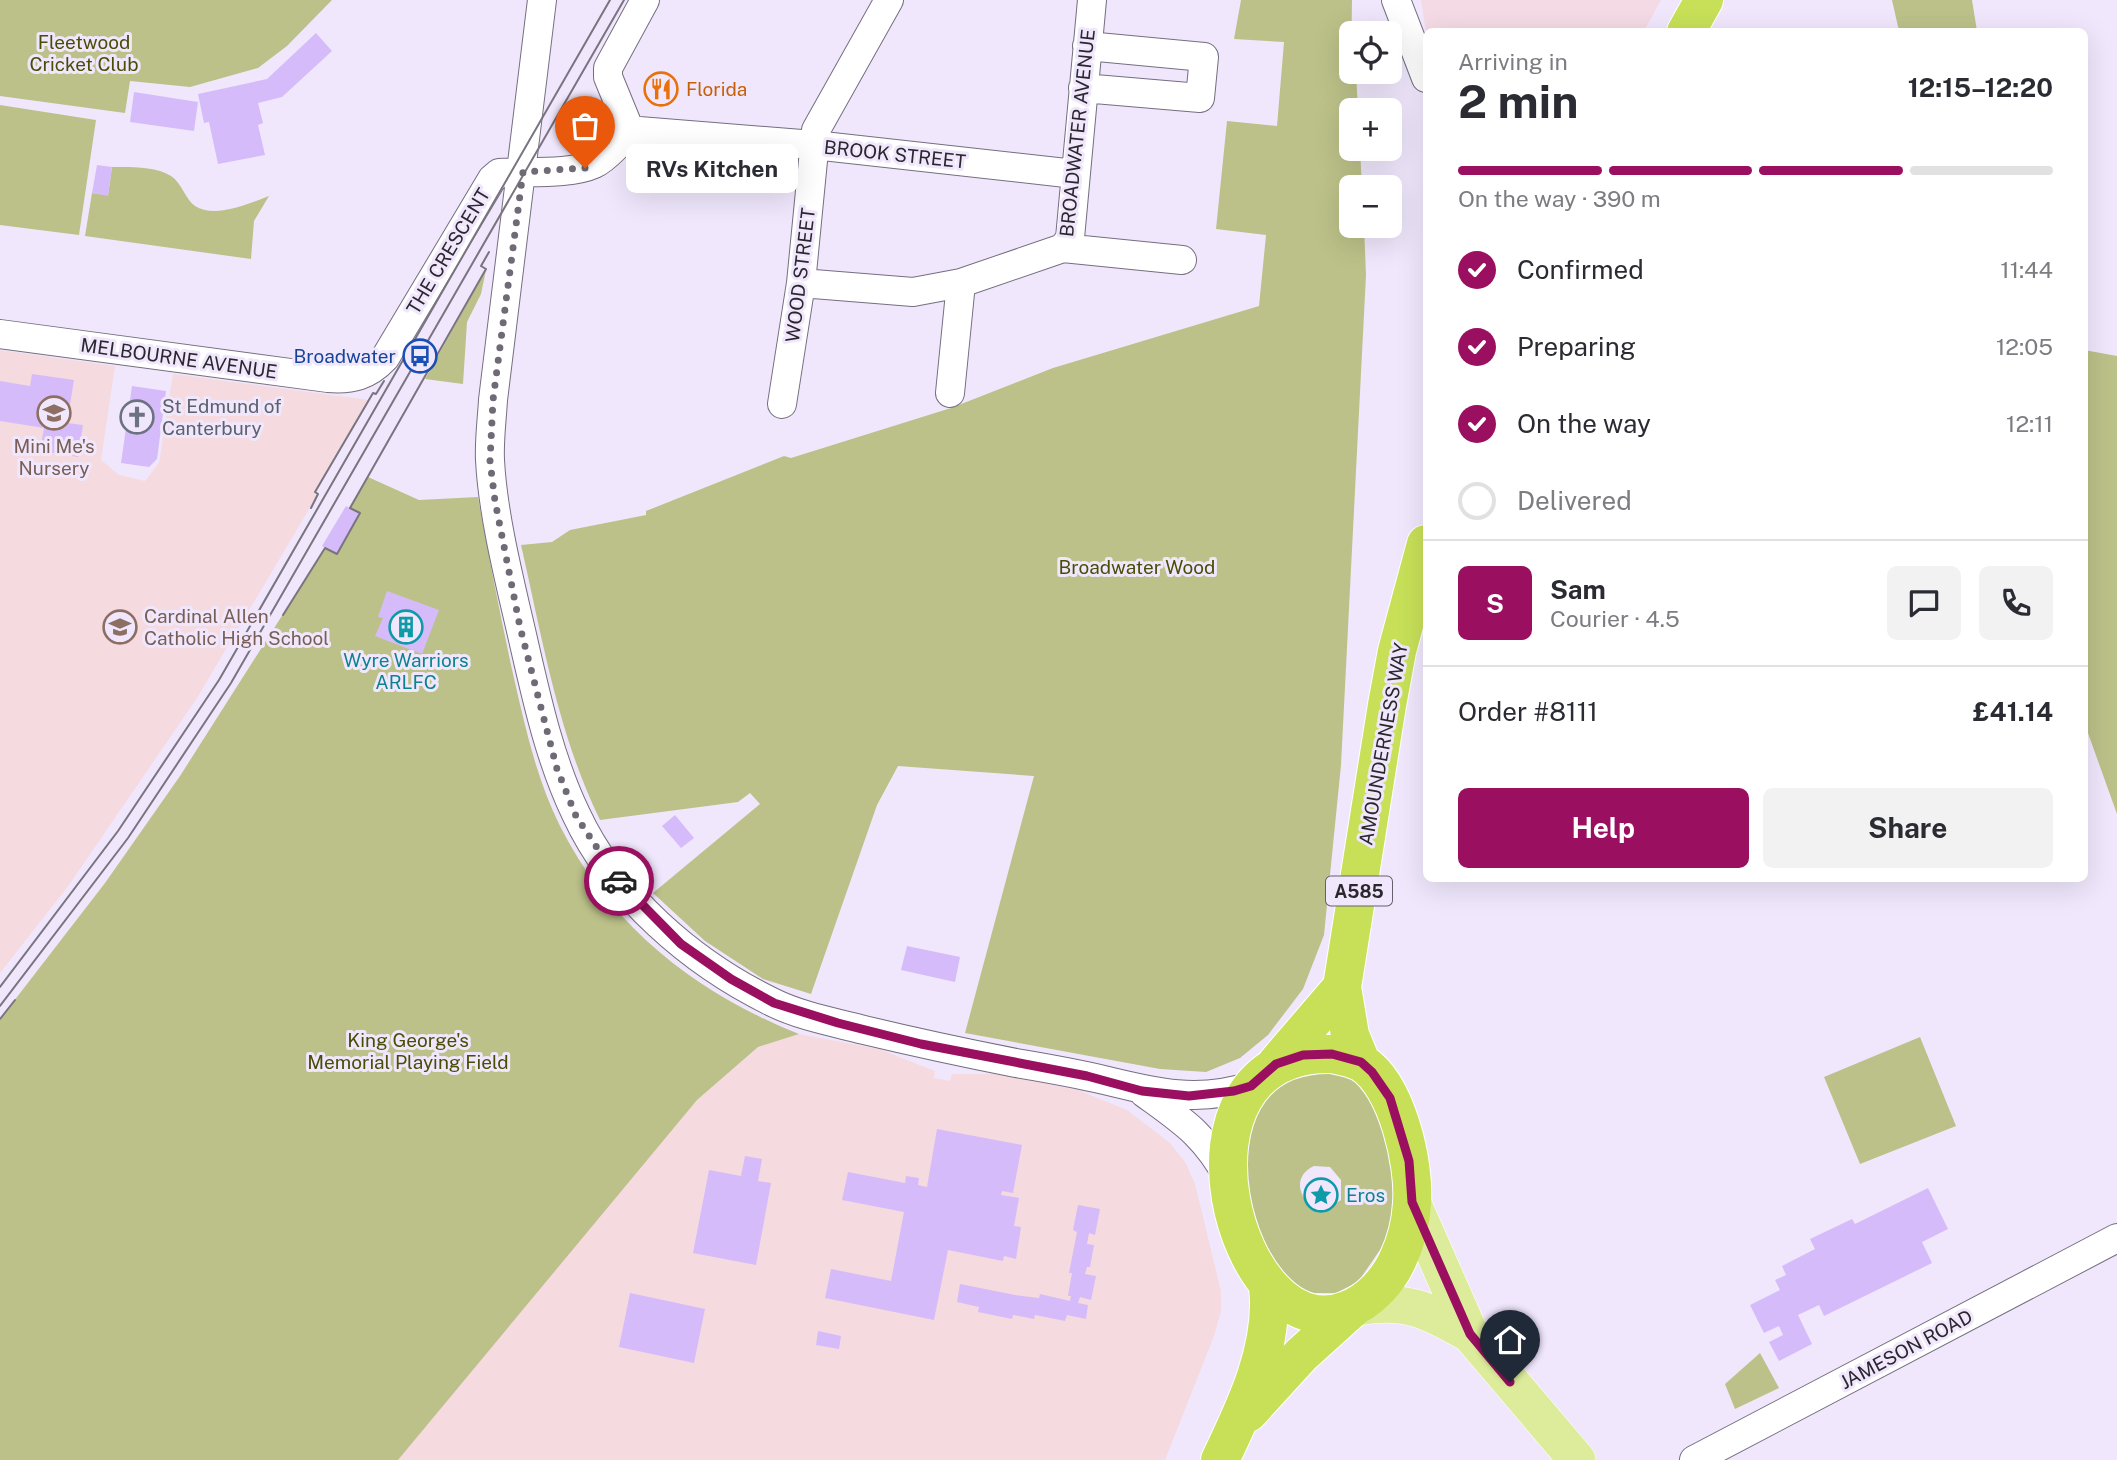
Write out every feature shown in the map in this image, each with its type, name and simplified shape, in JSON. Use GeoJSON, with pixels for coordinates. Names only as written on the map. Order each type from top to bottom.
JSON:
{"type":"FeatureCollection","features":[{"type":"Feature","properties":{"kind":"highway"},"geometry":{"type":"LineString","coordinates":[[1688,28],[1704,0]]}},
{"type":"Feature","properties":{"kind":"highway","name":"AMOUNDERNESS WAY"},"geometry":{"type":"LineString","coordinates":[[1361,1062],[1350,1035],[1342,987],[1387,705],[1423,556]]}},
{"type":"Feature","properties":{"kind":"highway","name":"A585"},"geometry":{"type":"LineString","coordinates":[[1342,987],[1241,1103],[1231,1136],[1229,1179],[1236,1216],[1250,1259],[1268,1287],[1293,1305],[1306,1310],[1332,1314],[1354,1307]]}},
{"type":"Feature","properties":{"kind":"highway"},"geometry":{"type":"LineString","coordinates":[[1264,1075],[1296,1056],[1317,1054],[1361,1062]]}},
{"type":"Feature","properties":{"kind":"highway","name":"A585"},"geometry":{"type":"LineString","coordinates":[[1238,1424],[1281,1376],[1354,1307],[1373,1294],[1394,1268],[1406,1237],[1412,1202],[1409,1161],[1396,1114],[1384,1086],[1361,1062]]}},
{"type":"Feature","properties":{"kind":"highway","name":"A585"},"geometry":{"type":"LineString","coordinates":[[1220,1460],[1238,1424],[1268,1334],[1268,1287]]}},
{"type":"Feature","properties":{"kind":"main road"},"geometry":{"type":"LineString","coordinates":[[1412,1202],[1470,1334],[1577,1460]]}},
{"type":"Feature","properties":{"kind":"main road"},"geometry":{"type":"LineString","coordinates":[[1354,1307],[1385,1303],[1426,1309],[1470,1334]]}},
{"type":"Feature","properties":{"kind":"street"},"geometry":{"type":"LineString","coordinates":[[542,0],[493,400],[490,461],[495,501],[539,707],[557,769],[576,816],[598,852],[625,890],[681,944],[731,979],[774,1003],[820,1019],[921,1044],[1081,1075],[1142,1091],[1210,1095],[1264,1075]]}},
{"type":"Feature","properties":{"kind":"street"},"geometry":{"type":"LineString","coordinates":[[523,172],[585,168],[598,163],[631,133],[608,77],[608,68],[645,0]]}},
{"type":"Feature","properties":{"kind":"street","name":"WOOD STREET"},"geometry":{"type":"LineString","coordinates":[[782,404],[801,283],[814,145],[820,122],[889,0]]}},
{"type":"Feature","properties":{"kind":"street","name":"BROADWATER AVENUE"},"geometry":{"type":"LineString","coordinates":[[801,283],[914,292],[961,283],[1063,248],[1070,238],[1092,0]]}},
{"type":"Feature","properties":{"kind":"street"},"geometry":{"type":"LineString","coordinates":[[1396,0],[1423,70]]}},
{"type":"Feature","properties":{"kind":"street"},"geometry":{"type":"LineString","coordinates":[[1083,88],[1200,98],[1204,57],[1087,46]]}},
{"type":"Feature","properties":{"kind":"street","name":"BROOK STREET"},"geometry":{"type":"LineString","coordinates":[[631,133],[649,131],[814,145],[1075,174]]}},
{"type":"Feature","properties":{"kind":"street","name":"THE CRESCENT"},"geometry":{"type":"LineString","coordinates":[[357,377],[369,373],[385,358],[492,179],[499,173],[523,172]]}},
{"type":"Feature","properties":{"kind":"street"},"geometry":{"type":"LineString","coordinates":[[1063,248],[1182,260]]}},
{"type":"Feature","properties":{"kind":"street"},"geometry":{"type":"LineString","coordinates":[[950,393],[961,283]]}},
{"type":"Feature","properties":{"kind":"street","name":"MELBOURNE AVENUE"},"geometry":{"type":"LineString","coordinates":[[0,334],[328,379],[357,377]]}},
{"type":"Feature","properties":{"kind":"street"},"geometry":{"type":"LineString","coordinates":[[1142,1091],[1191,1126],[1212,1148],[1229,1179]]}},
{"type":"Feature","properties":{"kind":"street","name":"JAMESON ROAD"},"geometry":{"type":"LineString","coordinates":[[1694,1460],[2117,1238]]}},
{"type":"Feature","properties":{"kind":"shaded area"},"geometry":{"type":"Polygon","coordinates":[[[1421,0],[1661,0],[1646,28],[1425,28],[1421,0]]]}},
{"type":"Feature","properties":{"kind":"shaded area","name":"Cardinal Allen Catholic High School"},"geometry":{"type":"Polygon","coordinates":[[[0,350],[115,366],[101,460],[119,475],[145,481],[159,463],[173,374],[369,400],[315,492],[318,494],[197,698],[69,885],[0,973],[0,350]]]}},
{"type":"Feature","properties":{"kind":"shaded area"},"geometry":{"type":"Polygon","coordinates":[[[799,1034],[879,1049],[935,1071],[934,1078],[950,1081],[952,1074],[996,1074],[1078,1090],[1127,1110],[1170,1143],[1185,1162],[1195,1184],[1221,1291],[1221,1311],[1214,1336],[1165,1460],[398,1460],[496,1338],[697,1100],[758,1047],[799,1034]]]}},
{"type":"Feature","properties":{"kind":"green space","name":"Fleetwood Cricket Club"},"geometry":{"type":"Polygon","coordinates":[[[0,0],[332,0],[287,46],[258,68],[190,87],[130,81],[125,113],[0,96],[0,0]]]}},
{"type":"Feature","properties":{"kind":"green space","name":"Broadwater Wood"},"geometry":{"type":"Polygon","coordinates":[[[1241,0],[1352,0],[1352,21],[1339,21],[1339,84],[1357,84],[1357,98],[1339,98],[1339,161],[1361,161],[1361,175],[1339,175],[1339,238],[1364,238],[1366,275],[1341,765],[1324,935],[1303,989],[1268,1035],[1240,1058],[1206,1072],[1160,1069],[965,1033],[1034,776],[898,766],[877,805],[811,994],[763,979],[705,941],[653,893],[760,804],[750,793],[738,802],[600,820],[585,787],[562,719],[521,545],[552,542],[570,530],[646,515],[646,511],[784,456],[791,458],[951,408],[1053,368],[1259,306],[1266,235],[1216,229],[1227,121],[1277,126],[1284,42],[1234,39],[1241,0]]]}},
{"type":"Feature","properties":{"kind":"green space"},"geometry":{"type":"Polygon","coordinates":[[[1892,0],[1972,0],[1977,28],[1898,28],[1892,0]]]}},
{"type":"Feature","properties":{"kind":"green space"},"geometry":{"type":"Polygon","coordinates":[[[0,105],[96,120],[79,235],[0,225],[0,105]]]}},
{"type":"Feature","properties":{"kind":"green space"},"geometry":{"type":"Polygon","coordinates":[[[112,167],[143,168],[165,173],[175,179],[195,206],[203,210],[243,206],[269,196],[254,221],[251,259],[85,236],[92,193],[108,195],[112,167]]]}},
{"type":"Feature","properties":{"kind":"green space"},"geometry":{"type":"Polygon","coordinates":[[[486,270],[481,294],[467,322],[463,384],[425,379],[486,270]]]}},
{"type":"Feature","properties":{"kind":"green space"},"geometry":{"type":"Polygon","coordinates":[[[2088,351],[2117,356],[2117,814],[2088,733],[2088,351]]]}},
{"type":"Feature","properties":{"kind":"green space","name":"King George's Memorial Playing Field"},"geometry":{"type":"Polygon","coordinates":[[[368,477],[419,500],[478,497],[508,652],[532,752],[560,826],[581,862],[604,895],[660,952],[725,998],[799,1034],[758,1047],[697,1100],[398,1460],[0,1460],[0,1019],[105,883],[180,776],[325,548],[337,554],[359,513],[350,508],[368,477]]]}},
{"type":"Feature","properties":{"kind":"green space"},"geometry":{"type":"Polygon","coordinates":[[[1920,1037],[1956,1126],[1860,1164],[1824,1077],[1920,1037]]]}},
{"type":"Feature","properties":{"kind":"green space"},"geometry":{"type":"Polygon","coordinates":[[[1324,1067],[1357,1080],[1370,1096],[1382,1128],[1395,1180],[1395,1211],[1384,1244],[1358,1282],[1336,1293],[1314,1293],[1295,1287],[1267,1254],[1250,1199],[1245,1169],[1252,1114],[1274,1081],[1324,1067]],[[1314,1166],[1303,1175],[1301,1192],[1313,1207],[1330,1207],[1341,1200],[1341,1180],[1330,1167],[1314,1166]]]}},
{"type":"Feature","properties":{"kind":"green space"},"geometry":{"type":"Polygon","coordinates":[[[1760,1353],[1779,1388],[1735,1409],[1725,1384],[1760,1353]]]}},
{"type":"Feature","properties":{"kind":"building"},"geometry":{"type":"Polygon","coordinates":[[[316,33],[332,51],[282,97],[258,103],[263,123],[258,125],[265,155],[218,164],[209,122],[204,123],[198,94],[267,79],[316,33]]]}},
{"type":"Feature","properties":{"kind":"building"},"geometry":{"type":"Polygon","coordinates":[[[134,92],[198,102],[194,131],[130,122],[134,92]]]}},
{"type":"Feature","properties":{"kind":"building"},"geometry":{"type":"Polygon","coordinates":[[[97,165],[112,167],[108,196],[92,193],[97,165]]]}},
{"type":"Feature","properties":{"kind":"building"},"geometry":{"type":"Polygon","coordinates":[[[32,374],[74,380],[67,423],[83,425],[78,457],[40,451],[44,428],[0,421],[0,381],[30,386],[32,374]]]}},
{"type":"Feature","properties":{"kind":"building"},"geometry":{"type":"Polygon","coordinates":[[[132,386],[166,391],[157,459],[149,467],[121,463],[132,386]]]}},
{"type":"Feature","properties":{"kind":"building"},"geometry":{"type":"Polygon","coordinates":[[[346,506],[360,513],[337,554],[322,546],[346,506]]]}},
{"type":"Feature","properties":{"kind":"building","name":"Wyre Warriors ARLFC"},"geometry":{"type":"Polygon","coordinates":[[[387,591],[439,610],[422,654],[375,636],[383,618],[378,617],[387,591]]]}},
{"type":"Feature","properties":{"kind":"building"},"geometry":{"type":"Polygon","coordinates":[[[675,815],[694,838],[681,848],[662,826],[675,815]]]}},
{"type":"Feature","properties":{"kind":"building"},"geometry":{"type":"Polygon","coordinates":[[[907,946],[960,957],[955,982],[901,970],[907,946]]]}},
{"type":"Feature","properties":{"kind":"building"},"geometry":{"type":"Polygon","coordinates":[[[937,1129],[1022,1145],[1013,1193],[1002,1191],[1001,1195],[1019,1198],[1014,1226],[1021,1227],[1016,1259],[1004,1256],[1003,1261],[948,1250],[934,1320],[825,1298],[831,1269],[891,1281],[904,1212],[842,1200],[848,1172],[905,1183],[906,1176],[919,1178],[918,1185],[927,1187],[937,1129]]]}},
{"type":"Feature","properties":{"kind":"building"},"geometry":{"type":"Polygon","coordinates":[[[745,1156],[762,1159],[758,1181],[771,1183],[756,1265],[693,1253],[709,1170],[741,1176],[745,1156]]]}},
{"type":"Feature","properties":{"kind":"building"},"geometry":{"type":"Polygon","coordinates":[[[1928,1188],[1948,1229],[1922,1242],[1932,1263],[1824,1316],[1819,1305],[1798,1315],[1812,1344],[1779,1361],[1769,1342],[1783,1335],[1779,1326],[1764,1333],[1750,1305],[1780,1290],[1775,1280],[1786,1275],[1782,1266],[1815,1249],[1810,1239],[1852,1219],[1855,1224],[1928,1188]]]}},
{"type":"Feature","properties":{"kind":"building"},"geometry":{"type":"Polygon","coordinates":[[[1078,1205],[1100,1209],[1095,1235],[1089,1233],[1087,1244],[1094,1245],[1090,1267],[1087,1267],[1085,1274],[1096,1276],[1091,1300],[1080,1297],[1078,1303],[1088,1305],[1086,1319],[1067,1315],[1065,1321],[1035,1315],[1034,1319],[1013,1315],[1012,1319],[978,1312],[979,1307],[957,1302],[960,1284],[1015,1295],[1039,1298],[1040,1294],[1070,1301],[1071,1296],[1068,1296],[1072,1273],[1069,1273],[1077,1232],[1073,1230],[1078,1205]]]}},
{"type":"Feature","properties":{"kind":"building"},"geometry":{"type":"Polygon","coordinates":[[[630,1293],[705,1309],[694,1363],[619,1347],[630,1293]]]}},
{"type":"Feature","properties":{"kind":"building"},"geometry":{"type":"Polygon","coordinates":[[[818,1331],[841,1336],[839,1349],[816,1345],[818,1331]]]}},
{"type":"Feature","properties":{"kind":"tram line"},"geometry":{"type":"LineString","coordinates":[[0,987],[118,831],[219,680],[610,0]]}},
{"type":"Feature","properties":{"kind":"tram line"},"geometry":{"type":"LineString","coordinates":[[0,1006],[128,838],[231,683],[624,0]]}},
{"type":"Feature","properties":{"kind":"tram line"},"geometry":{"type":"LineString","coordinates":[[283,615],[325,548],[337,554],[360,513],[350,508],[486,269],[481,266],[489,252]]}},
{"type":"Feature","properties":{"kind":"tram line"},"geometry":{"type":"LineString","coordinates":[[311,508],[318,494],[315,492],[373,393],[376,394],[384,381]]}},
{"type":"Feature","properties":{"kind":"tram line"},"geometry":{"type":"LineString","coordinates":[[0,1019],[15,1000]]}},
{"type":"Feature","properties":{"kind":"way so far"},"geometry":{"type":"LineString","coordinates":[[585,168],[523,172],[493,400],[490,461],[495,501],[520,627],[557,769],[576,816],[619,881]]}},
{"type":"Feature","properties":{"kind":"place","name":"Florida"},"geometry":{"type":"Point","coordinates":[661,89]}},
{"type":"Feature","properties":{"kind":"place","name":"RVs Kitchen"},"geometry":{"type":"Point","coordinates":[585,168]}},
{"type":"Feature","properties":{"kind":"place","name":"Broadwater"},"geometry":{"type":"Point","coordinates":[420,356]}},
{"type":"Feature","properties":{"kind":"place","name":"Mini Me's Nursery"},"geometry":{"type":"Point","coordinates":[54,413]}},
{"type":"Feature","properties":{"kind":"place","name":"St Edmund of Canterbury"},"geometry":{"type":"Point","coordinates":[137,417]}},
{"type":"Feature","properties":{"kind":"place","name":"Cardinal Allen Catholic High School"},"geometry":{"type":"Point","coordinates":[120,627]}},
{"type":"Feature","properties":{"kind":"place","name":"Wyre Warriors ARLFC"},"geometry":{"type":"Point","coordinates":[406,627]}},
{"type":"Feature","properties":{"kind":"place","name":"Eros"},"geometry":{"type":"Point","coordinates":[1321,1195]}},
{"type":"Feature","properties":{"kind":"route"},"geometry":{"type":"LineString","coordinates":[[619,881],[657,923],[681,944],[731,979],[774,1003],[820,1019],[921,1044],[1087,1076],[1142,1091],[1189,1096],[1210,1095],[1251,1086],[1276,1064],[1303,1055],[1332,1054],[1361,1062],[1384,1086],[1396,1114],[1409,1161],[1412,1202],[1426,1240],[1470,1334],[1510,1382]]}}]}
